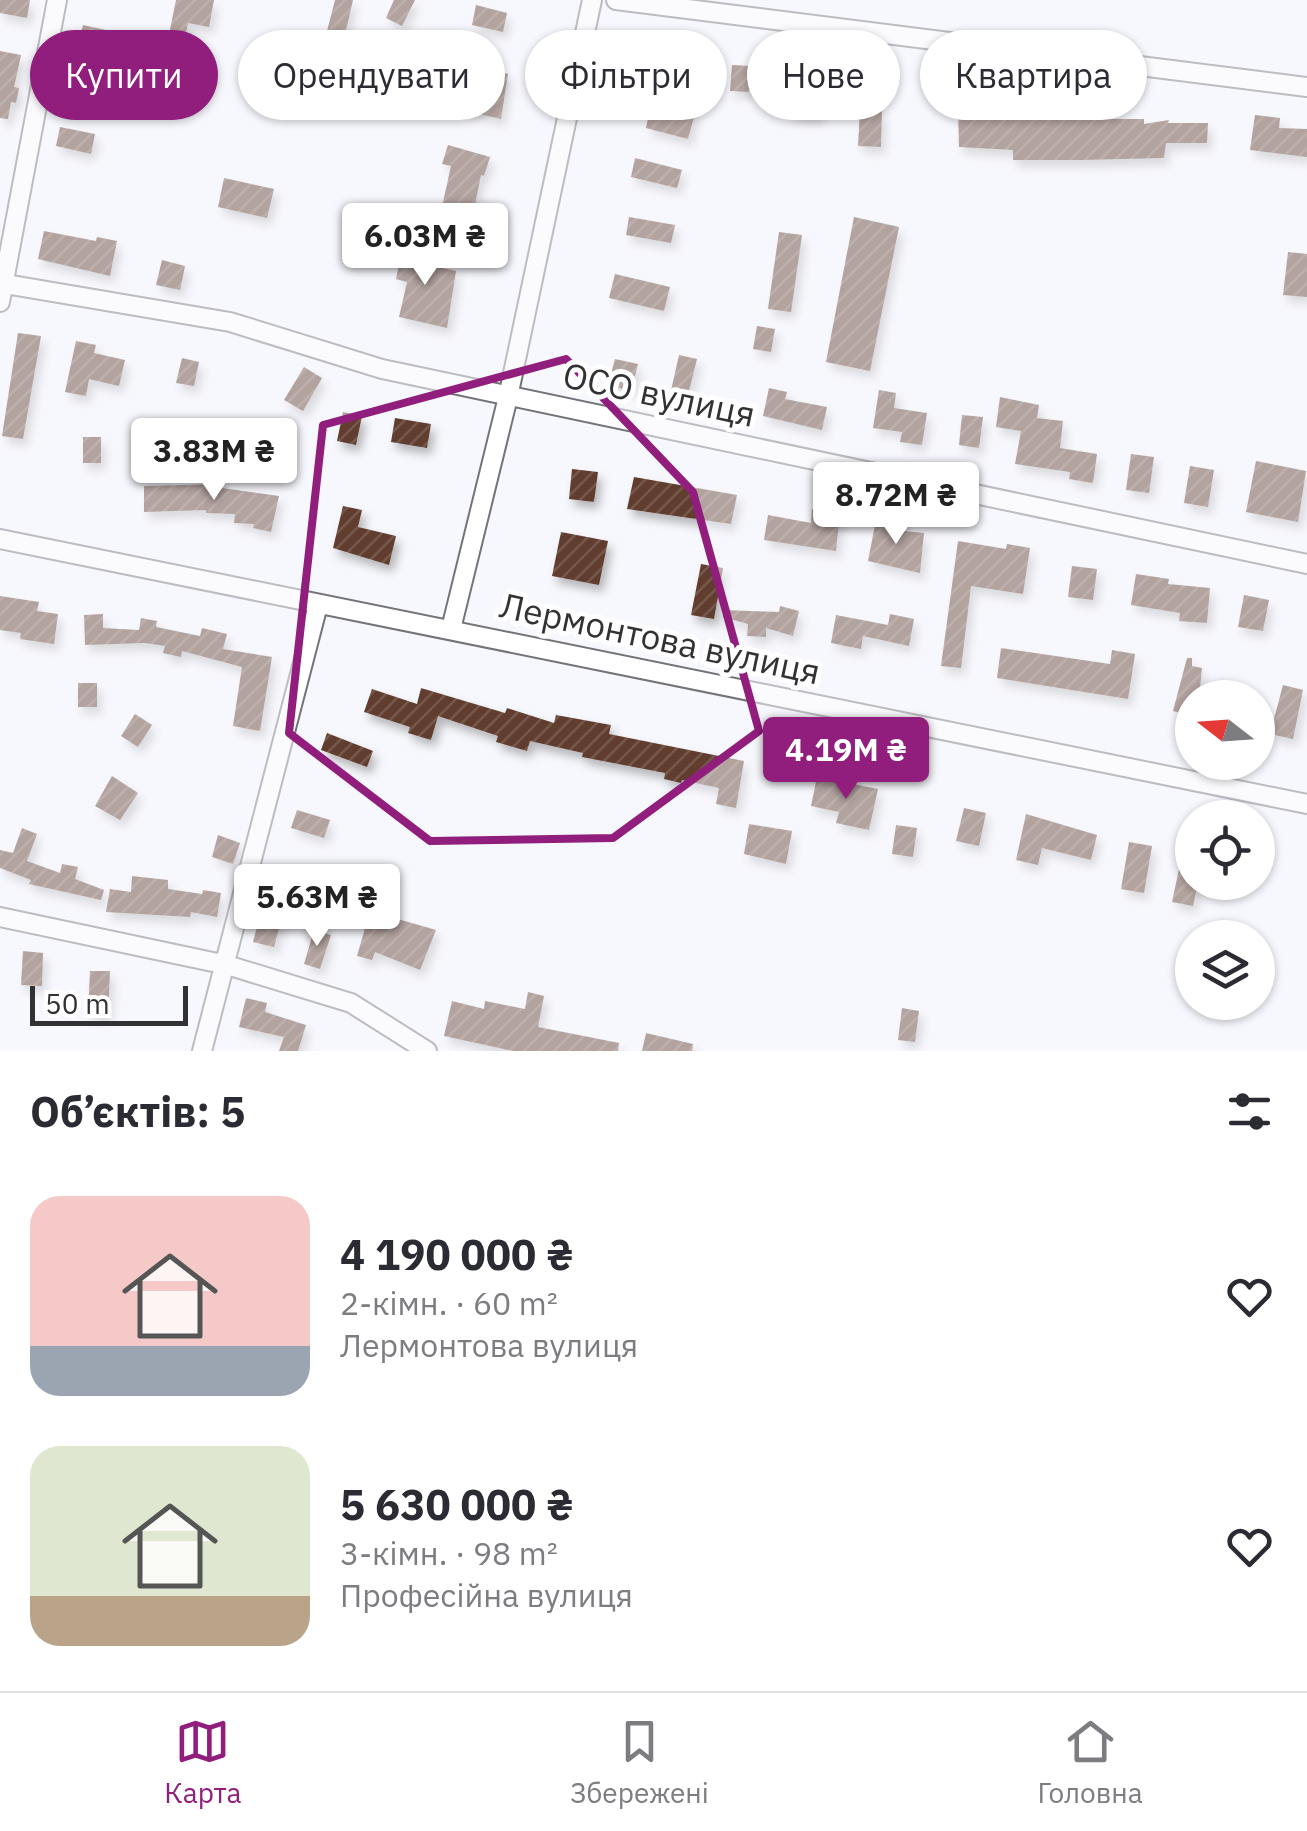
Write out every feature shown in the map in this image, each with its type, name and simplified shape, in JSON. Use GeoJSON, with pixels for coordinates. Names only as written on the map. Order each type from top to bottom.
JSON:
{"type":"FeatureCollection","features":[{"type":"Feature","properties":{"kind":"street"},"geometry":{"type":"LineString","coordinates":[[0,302],[57,0]]}},
{"type":"Feature","properties":{"kind":"street"},"geometry":{"type":"LineString","coordinates":[[451,629],[508,397],[592,0]]}},
{"type":"Feature","properties":{"kind":"street"},"geometry":{"type":"LineString","coordinates":[[616,0],[1307,87]]}},
{"type":"Feature","properties":{"kind":"street","name":"ОСО вулиця"},"geometry":{"type":"LineString","coordinates":[[2,283],[230,322],[382,369],[1307,564]]}},
{"type":"Feature","properties":{"kind":"street","name":"Лермонтова вулиця"},"geometry":{"type":"LineString","coordinates":[[0,539],[1307,804]]}},
{"type":"Feature","properties":{"kind":"street"},"geometry":{"type":"LineString","coordinates":[[202,1051],[318,606]]}},
{"type":"Feature","properties":{"kind":"street"},"geometry":{"type":"LineString","coordinates":[[0,917],[226,965],[351,1003],[427,1051]]}},
{"type":"Feature","properties":{"kind":"highlighted area"},"geometry":{"type":"Polygon","coordinates":[[[566,359],[693,492],[759,731],[613,838],[430,841],[289,733],[323,425],[566,359]]]}},
{"type":"Feature","properties":{"kind":"building"},"geometry":{"type":"Polygon","coordinates":[[[0,0],[30,0],[27,18],[0,13],[0,0]]]}},
{"type":"Feature","properties":{"kind":"building"},"geometry":{"type":"Polygon","coordinates":[[[176,0],[214,0],[209,27],[188,23],[187,30],[170,30],[176,0]]]}},
{"type":"Feature","properties":{"kind":"building"},"geometry":{"type":"Polygon","coordinates":[[[335,0],[353,0],[346,30],[327,30],[335,0]]]}},
{"type":"Feature","properties":{"kind":"building"},"geometry":{"type":"Polygon","coordinates":[[[394,0],[415,0],[402,26],[386,18],[394,0]]]}},
{"type":"Feature","properties":{"kind":"building"},"geometry":{"type":"Polygon","coordinates":[[[476,5],[507,13],[503,30],[472,25],[476,5]]]}},
{"type":"Feature","properties":{"kind":"building"},"geometry":{"type":"Polygon","coordinates":[[[0,51],[21,55],[14,87],[19,88],[16,103],[11,102],[8,119],[0,118],[0,51]]]}},
{"type":"Feature","properties":{"kind":"building"},"geometry":{"type":"Polygon","coordinates":[[[732,65],[747,66],[747,92],[730,91],[732,65]]]}},
{"type":"Feature","properties":{"kind":"building"},"geometry":{"type":"Polygon","coordinates":[[[1255,115],[1280,118],[1279,128],[1307,129],[1307,157],[1250,150],[1255,115]]]}},
{"type":"Feature","properties":{"kind":"building"},"geometry":{"type":"Polygon","coordinates":[[[648,120],[693,120],[688,139],[646,128],[648,120]]]}},
{"type":"Feature","properties":{"kind":"building"},"geometry":{"type":"Polygon","coordinates":[[[859,120],[882,120],[881,147],[858,146],[859,120]]]}},
{"type":"Feature","properties":{"kind":"building"},"geometry":{"type":"Polygon","coordinates":[[[958,120],[1208,123],[1207,143],[1166,143],[1164,158],[1013,160],[1013,150],[959,147],[958,120]]]}},
{"type":"Feature","properties":{"kind":"building"},"geometry":{"type":"Polygon","coordinates":[[[60,127],[95,134],[91,154],[56,146],[60,127]]]}},
{"type":"Feature","properties":{"kind":"building"},"geometry":{"type":"Polygon","coordinates":[[[448,145],[490,157],[484,176],[481,175],[468,240],[431,230],[435,215],[440,216],[451,166],[442,164],[448,145]]]}},
{"type":"Feature","properties":{"kind":"building"},"geometry":{"type":"Polygon","coordinates":[[[635,158],[682,170],[677,188],[631,177],[635,158]]]}},
{"type":"Feature","properties":{"kind":"building"},"geometry":{"type":"Polygon","coordinates":[[[224,178],[274,189],[267,218],[218,207],[224,178]]]}},
{"type":"Feature","properties":{"kind":"building"},"geometry":{"type":"Polygon","coordinates":[[[629,217],[675,225],[671,243],[626,235],[629,217]]]}},
{"type":"Feature","properties":{"kind":"building"},"geometry":{"type":"Polygon","coordinates":[[[854,217],[899,227],[870,371],[826,362],[854,217]]]}},
{"type":"Feature","properties":{"kind":"building"},"geometry":{"type":"Polygon","coordinates":[[[44,231],[117,241],[110,276],[38,259],[44,231]]]}},
{"type":"Feature","properties":{"kind":"building"},"geometry":{"type":"Polygon","coordinates":[[[779,232],[802,235],[791,312],[768,309],[779,232]]]}},
{"type":"Feature","properties":{"kind":"building"},"geometry":{"type":"Polygon","coordinates":[[[404,241],[425,246],[421,263],[456,271],[447,328],[399,317],[407,282],[396,279],[404,241]]]}},
{"type":"Feature","properties":{"kind":"building"},"geometry":{"type":"Polygon","coordinates":[[[1288,252],[1307,254],[1307,297],[1283,295],[1288,252]]]}},
{"type":"Feature","properties":{"kind":"building"},"geometry":{"type":"Polygon","coordinates":[[[162,260],[185,266],[180,290],[156,285],[162,260]]]}},
{"type":"Feature","properties":{"kind":"building"},"geometry":{"type":"Polygon","coordinates":[[[615,274],[670,287],[664,311],[609,298],[615,274]]]}},
{"type":"Feature","properties":{"kind":"building"},"geometry":{"type":"Polygon","coordinates":[[[757,326],[775,329],[771,352],[753,349],[757,326]]]}},
{"type":"Feature","properties":{"kind":"building"},"geometry":{"type":"Polygon","coordinates":[[[18,333],[41,336],[23,439],[2,436],[18,333]]]}},
{"type":"Feature","properties":{"kind":"building"},"geometry":{"type":"Polygon","coordinates":[[[76,341],[96,345],[94,353],[125,360],[119,386],[89,379],[86,396],[65,392],[76,341]]]}},
{"type":"Feature","properties":{"kind":"building"},"geometry":{"type":"Polygon","coordinates":[[[679,355],[697,359],[687,399],[670,395],[679,355]]]}},
{"type":"Feature","properties":{"kind":"building"},"geometry":{"type":"Polygon","coordinates":[[[182,358],[199,362],[194,386],[176,383],[182,358]]]}},
{"type":"Feature","properties":{"kind":"building"},"geometry":{"type":"Polygon","coordinates":[[[615,359],[638,364],[631,391],[608,385],[615,359]]]}},
{"type":"Feature","properties":{"kind":"building"},"geometry":{"type":"Polygon","coordinates":[[[304,367],[322,378],[303,411],[284,400],[304,367]]]}},
{"type":"Feature","properties":{"kind":"building"},"geometry":{"type":"Polygon","coordinates":[[[769,388],[787,392],[785,399],[827,407],[822,430],[763,416],[769,388]]]}},
{"type":"Feature","properties":{"kind":"building"},"geometry":{"type":"Polygon","coordinates":[[[879,390],[896,393],[894,408],[927,413],[922,445],[900,442],[902,432],[873,428],[879,390]]]}},
{"type":"Feature","properties":{"kind":"building"},"geometry":{"type":"Polygon","coordinates":[[[1000,397],[1039,405],[1037,418],[1063,421],[1060,448],[1097,454],[1093,483],[1069,479],[1070,472],[1015,464],[1021,431],[996,427],[1000,397]]]}},
{"type":"Feature","properties":{"kind":"building"},"geometry":{"type":"Polygon","coordinates":[[[343,412],[362,416],[356,445],[337,441],[343,412]]]}},
{"type":"Feature","properties":{"kind":"building"},"geometry":{"type":"Polygon","coordinates":[[[962,415],[983,417],[979,448],[959,445],[962,415]]]}},
{"type":"Feature","properties":{"kind":"building"},"geometry":{"type":"Polygon","coordinates":[[[395,418],[431,424],[427,448],[391,442],[395,418]]]}},
{"type":"Feature","properties":{"kind":"building"},"geometry":{"type":"Polygon","coordinates":[[[83,437],[101,437],[101,463],[83,463],[83,437]]]}},
{"type":"Feature","properties":{"kind":"building"},"geometry":{"type":"Polygon","coordinates":[[[1131,454],[1154,457],[1149,493],[1126,490],[1131,454]]]}},
{"type":"Feature","properties":{"kind":"building"},"geometry":{"type":"Polygon","coordinates":[[[1256,461],[1306,471],[1298,522],[1246,512],[1256,461]]]}},
{"type":"Feature","properties":{"kind":"building"},"geometry":{"type":"Polygon","coordinates":[[[1190,466],[1214,470],[1208,507],[1184,503],[1190,466]]]}},
{"type":"Feature","properties":{"kind":"building"},"geometry":{"type":"Polygon","coordinates":[[[572,469],[598,472],[594,502],[569,499],[572,469]]]}},
{"type":"Feature","properties":{"kind":"building"},"geometry":{"type":"Polygon","coordinates":[[[634,477],[737,495],[731,524],[627,509],[634,477]]]}},
{"type":"Feature","properties":{"kind":"building"},"geometry":{"type":"Polygon","coordinates":[[[222,484],[222,488],[279,496],[271,532],[253,528],[254,524],[234,523],[235,514],[206,510],[144,512],[144,486],[222,484]]]}},
{"type":"Feature","properties":{"kind":"building"},"geometry":{"type":"Polygon","coordinates":[[[343,506],[362,510],[358,527],[396,536],[389,565],[333,548],[343,506]]]}},
{"type":"Feature","properties":{"kind":"building"},"geometry":{"type":"Polygon","coordinates":[[[812,509],[840,512],[836,551],[764,540],[768,515],[811,523],[812,509]]]}},
{"type":"Feature","properties":{"kind":"building"},"geometry":{"type":"Polygon","coordinates":[[[876,520],[894,523],[893,530],[924,533],[920,573],[868,561],[876,520]]]}},
{"type":"Feature","properties":{"kind":"building"},"geometry":{"type":"Polygon","coordinates":[[[561,532],[608,541],[599,585],[552,576],[561,532]]]}},
{"type":"Feature","properties":{"kind":"building"},"geometry":{"type":"Polygon","coordinates":[[[958,541],[1006,549],[1007,544],[1030,548],[1023,594],[971,586],[961,668],[941,666],[958,541]]]}},
{"type":"Feature","properties":{"kind":"building"},"geometry":{"type":"Polygon","coordinates":[[[701,564],[723,568],[714,619],[691,615],[701,564]]]}},
{"type":"Feature","properties":{"kind":"building"},"geometry":{"type":"Polygon","coordinates":[[[1072,566],[1097,569],[1093,600],[1068,597],[1072,566]]]}},
{"type":"Feature","properties":{"kind":"building"},"geometry":{"type":"Polygon","coordinates":[[[1136,574],[1169,579],[1168,584],[1210,588],[1207,623],[1179,621],[1180,613],[1131,605],[1136,574]]]}},
{"type":"Feature","properties":{"kind":"building"},"geometry":{"type":"Polygon","coordinates":[[[1244,595],[1269,600],[1263,631],[1238,627],[1244,595]]]}},
{"type":"Feature","properties":{"kind":"building"},"geometry":{"type":"Polygon","coordinates":[[[0,596],[39,602],[37,611],[58,614],[54,644],[20,639],[21,633],[0,630],[0,596]]]}},
{"type":"Feature","properties":{"kind":"building"},"geometry":{"type":"Polygon","coordinates":[[[780,606],[799,611],[793,636],[766,628],[766,637],[747,636],[748,624],[723,617],[724,610],[779,612],[780,606]]]}},
{"type":"Feature","properties":{"kind":"building"},"geometry":{"type":"Polygon","coordinates":[[[103,614],[103,628],[139,630],[141,618],[157,621],[156,627],[200,636],[202,628],[227,634],[223,649],[272,657],[260,731],[233,726],[242,667],[182,651],[181,657],[163,653],[165,646],[145,643],[85,645],[84,615],[103,614]]]}},
{"type":"Feature","properties":{"kind":"building"},"geometry":{"type":"Polygon","coordinates":[[[890,614],[914,619],[909,646],[863,636],[861,649],[831,643],[836,615],[888,625],[890,614]]]}},
{"type":"Feature","properties":{"kind":"building"},"geometry":{"type":"Polygon","coordinates":[[[1001,648],[1110,664],[1112,650],[1135,654],[1128,699],[997,678],[1001,648]]]}},
{"type":"Feature","properties":{"kind":"building"},"geometry":{"type":"Polygon","coordinates":[[[1187,658],[1192,658],[1192,666],[1202,668],[1201,680],[1181,680],[1187,658]]]}},
{"type":"Feature","properties":{"kind":"building"},"geometry":{"type":"Polygon","coordinates":[[[78,683],[97,683],[97,707],[78,707],[78,683]]]}},
{"type":"Feature","properties":{"kind":"building"},"geometry":{"type":"Polygon","coordinates":[[[1283,685],[1303,690],[1293,739],[1275,735],[1275,715],[1283,685]]]}},
{"type":"Feature","properties":{"kind":"building"},"geometry":{"type":"Polygon","coordinates":[[[421,688],[505,713],[507,708],[554,723],[556,715],[611,725],[609,734],[744,761],[736,808],[716,804],[719,788],[664,779],[665,773],[582,757],[583,753],[530,741],[527,751],[496,742],[498,736],[438,716],[431,740],[408,733],[410,727],[364,712],[372,689],[417,704],[421,688]]]}},
{"type":"Feature","properties":{"kind":"building"},"geometry":{"type":"Polygon","coordinates":[[[135,714],[152,725],[138,747],[121,736],[135,714]]]}},
{"type":"Feature","properties":{"kind":"building"},"geometry":{"type":"Polygon","coordinates":[[[327,733],[373,751],[367,767],[321,750],[327,733]]]}},
{"type":"Feature","properties":{"kind":"building"},"geometry":{"type":"Polygon","coordinates":[[[112,776],[138,793],[120,820],[95,806],[112,776]]]}},
{"type":"Feature","properties":{"kind":"building"},"geometry":{"type":"Polygon","coordinates":[[[817,777],[878,789],[869,830],[836,823],[839,812],[811,806],[817,777]]]}},
{"type":"Feature","properties":{"kind":"building"},"geometry":{"type":"Polygon","coordinates":[[[964,808],[986,813],[979,846],[956,841],[964,808]]]}},
{"type":"Feature","properties":{"kind":"building"},"geometry":{"type":"Polygon","coordinates":[[[297,810],[330,820],[324,838],[291,828],[297,810]]]}},
{"type":"Feature","properties":{"kind":"building"},"geometry":{"type":"Polygon","coordinates":[[[1026,814],[1097,835],[1091,860],[1042,848],[1038,865],[1016,860],[1026,814]]]}},
{"type":"Feature","properties":{"kind":"building"},"geometry":{"type":"Polygon","coordinates":[[[749,824],[792,831],[786,864],[744,854],[749,824]]]}},
{"type":"Feature","properties":{"kind":"building"},"geometry":{"type":"Polygon","coordinates":[[[896,825],[917,828],[913,857],[892,854],[896,825]]]}},
{"type":"Feature","properties":{"kind":"building"},"geometry":{"type":"Polygon","coordinates":[[[22,828],[37,834],[27,861],[60,873],[62,864],[78,867],[75,879],[104,890],[101,900],[29,884],[31,880],[0,868],[0,850],[13,853],[22,828]]]}},
{"type":"Feature","properties":{"kind":"building"},"geometry":{"type":"Polygon","coordinates":[[[218,835],[240,843],[233,864],[212,857],[218,835]]]}},
{"type":"Feature","properties":{"kind":"building"},"geometry":{"type":"Polygon","coordinates":[[[1129,842],[1152,846],[1144,893],[1121,889],[1129,842]]]}},
{"type":"Feature","properties":{"kind":"building"},"geometry":{"type":"Polygon","coordinates":[[[132,876],[168,880],[168,889],[221,893],[217,917],[191,912],[190,917],[106,912],[110,889],[131,892],[132,876]]]}},
{"type":"Feature","properties":{"kind":"building"},"geometry":{"type":"Polygon","coordinates":[[[1175,888],[1175,900],[1194,900],[1193,906],[1172,902],[1175,888]]]}},
{"type":"Feature","properties":{"kind":"building"},"geometry":{"type":"Polygon","coordinates":[[[264,900],[285,906],[274,947],[253,942],[264,900]]]}},
{"type":"Feature","properties":{"kind":"building"},"geometry":{"type":"Polygon","coordinates":[[[370,911],[436,930],[420,970],[375,952],[372,960],[357,956],[370,911]]]}},
{"type":"Feature","properties":{"kind":"building"},"geometry":{"type":"Polygon","coordinates":[[[314,930],[331,935],[320,969],[304,964],[314,930]]]}},
{"type":"Feature","properties":{"kind":"building"},"geometry":{"type":"Polygon","coordinates":[[[23,951],[43,953],[42,986],[21,985],[23,951]]]}},
{"type":"Feature","properties":{"kind":"building"},"geometry":{"type":"Polygon","coordinates":[[[90,971],[110,971],[108,1016],[88,1015],[90,971]]]}},
{"type":"Feature","properties":{"kind":"building"},"geometry":{"type":"Polygon","coordinates":[[[528,992],[544,996],[538,1027],[619,1043],[618,1051],[513,1051],[444,1036],[452,1001],[484,1009],[485,1001],[525,1009],[528,992]]]}},
{"type":"Feature","properties":{"kind":"building"},"geometry":{"type":"Polygon","coordinates":[[[246,998],[267,1003],[265,1012],[306,1025],[298,1051],[279,1051],[284,1037],[239,1027],[246,998]]]}},
{"type":"Feature","properties":{"kind":"building"},"geometry":{"type":"Polygon","coordinates":[[[902,1008],[919,1011],[915,1042],[898,1040],[902,1008]]]}},
{"type":"Feature","properties":{"kind":"building"},"geometry":{"type":"Polygon","coordinates":[[[646,1033],[693,1044],[692,1051],[642,1051],[646,1033]]]}}]}
